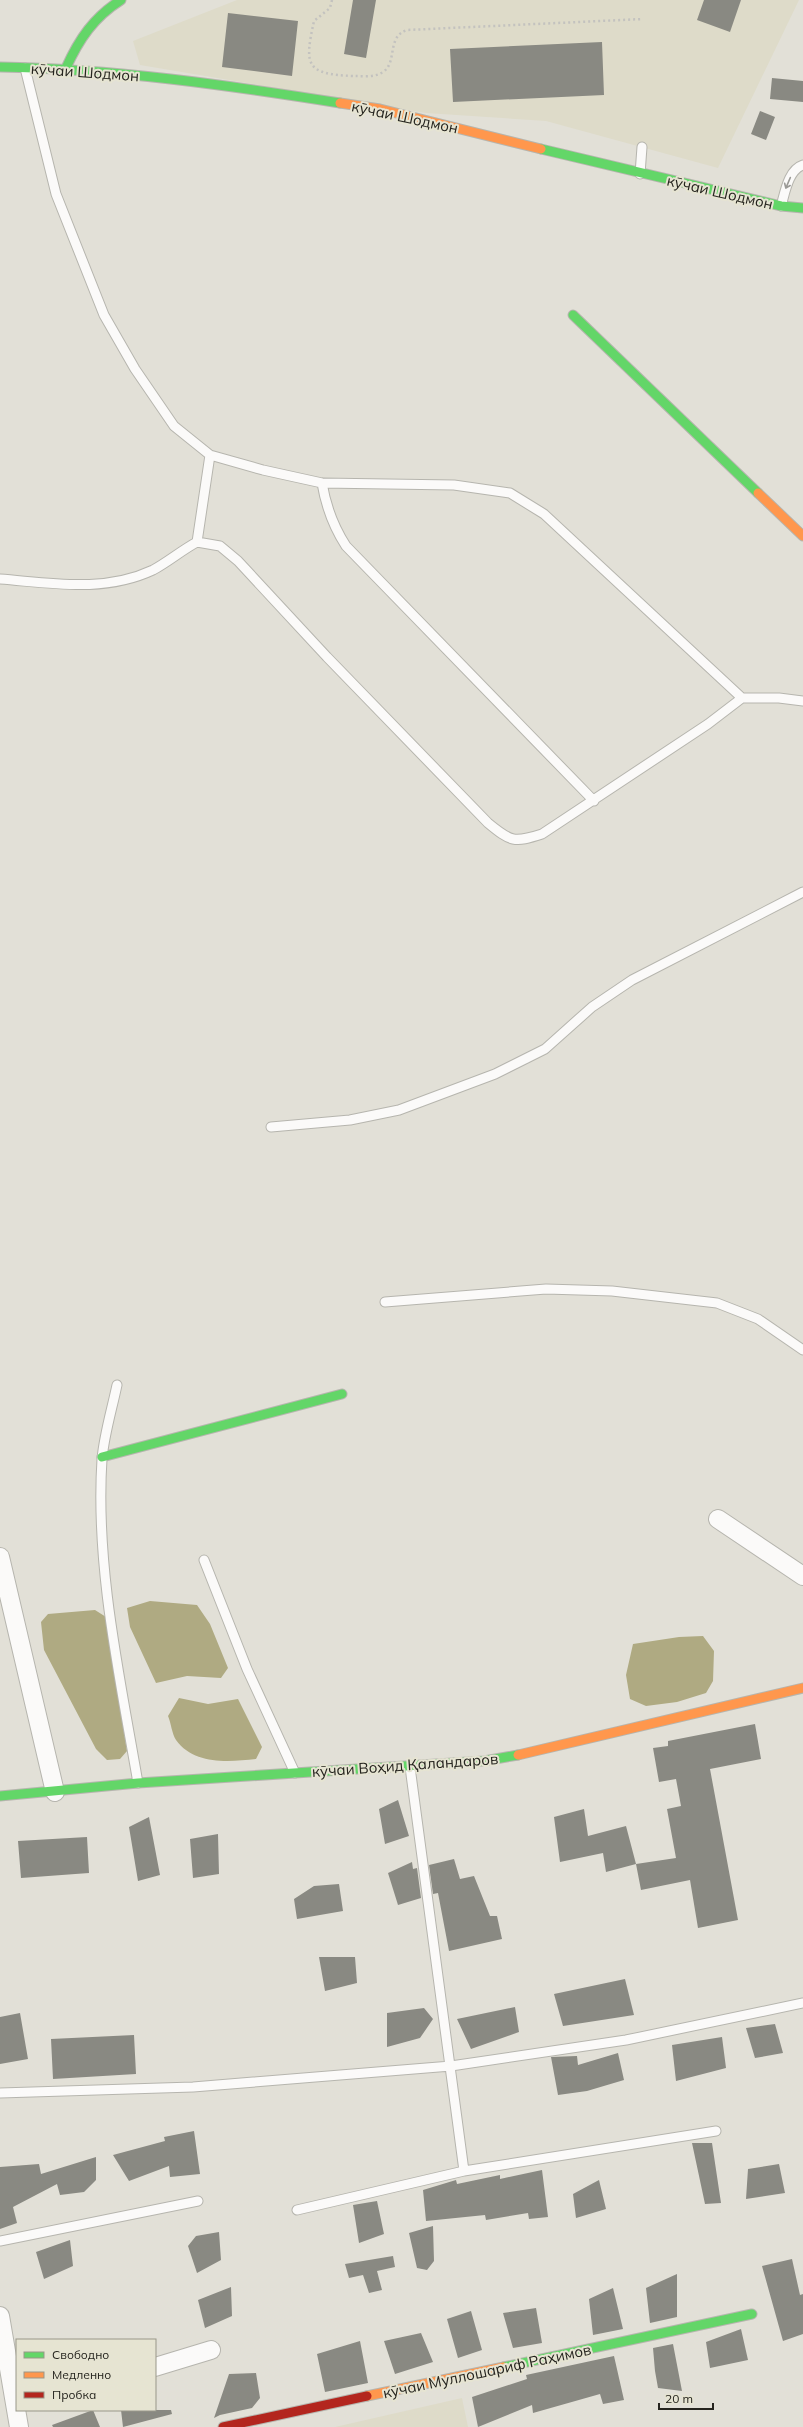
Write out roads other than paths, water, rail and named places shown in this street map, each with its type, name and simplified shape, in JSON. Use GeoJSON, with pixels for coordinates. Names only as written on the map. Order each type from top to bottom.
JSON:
{"type":"FeatureCollection","features":[{"type":"Feature","properties":{"kind":"street"},"geometry":{"type":"LineString","coordinates":[[66,68],[78,40],[92,20],[121,0]]}},
{"type":"Feature","properties":{"kind":"street","name":"кӯчаи Шодмон"},"geometry":{"type":"LineString","coordinates":[[0,67],[66,68],[208,82],[380,109],[640,174],[781,206],[803,208]]}},
{"type":"Feature","properties":{"kind":"street"},"geometry":{"type":"LineString","coordinates":[[573,315],[803,536]]}},
{"type":"Feature","properties":{"kind":"street"},"geometry":{"type":"LineString","coordinates":[[102,1457],[342,1394]]}},
{"type":"Feature","properties":{"kind":"street"},"geometry":{"type":"LineString","coordinates":[[718,1519],[803,1576]]}},
{"type":"Feature","properties":{"kind":"street"},"geometry":{"type":"LineString","coordinates":[[0,1557],[55,1792]]}},
{"type":"Feature","properties":{"kind":"street","name":"кӯчаи Воҳид Қаландаров"},"geometry":{"type":"LineString","coordinates":[[0,1796],[138,1783],[484,1761],[542,1750],[803,1688]]}},
{"type":"Feature","properties":{"kind":"street","name":"кӯчаи Муллошариф Раҳимов"},"geometry":{"type":"LineString","coordinates":[[222,2427],[752,2314]]}},
{"type":"Feature","properties":{"kind":"street"},"geometry":{"type":"LineString","coordinates":[[0,2316],[16,2409]]}},
{"type":"Feature","properties":{"kind":"street"},"geometry":{"type":"LineString","coordinates":[[156,2367],[211,2350]]}},
{"type":"Feature","properties":{"kind":"street"},"geometry":{"type":"LineString","coordinates":[[16,2411],[18,2427]]}},
{"type":"Feature","properties":{"kind":"lane"},"geometry":{"type":"LineString","coordinates":[[25,67],[56,194],[104,315],[135,368],[174,426],[210,455],[263,470],[322,483],[454,485],[510,493],[544,514],[742,698]]}},
{"type":"Feature","properties":{"kind":"lane"},"geometry":{"type":"LineString","coordinates":[[640,174],[642,147]]}},
{"type":"Feature","properties":{"kind":"lane"},"geometry":{"type":"LineString","coordinates":[[781,206],[788,180],[800,166],[803,165]]}},
{"type":"Feature","properties":{"kind":"lane"},"geometry":{"type":"LineString","coordinates":[[197,542],[210,455]]}},
{"type":"Feature","properties":{"kind":"lane"},"geometry":{"type":"LineString","coordinates":[[322,483],[326,506],[333,525],[346,546],[594,801]]}},
{"type":"Feature","properties":{"kind":"lane"},"geometry":{"type":"LineString","coordinates":[[0,579],[89,586],[124,582],[154,569],[197,542],[220,546],[238,561],[327,657],[488,823],[502,835],[520,842],[542,834],[594,801],[708,724],[742,698],[779,698],[803,701]]}},
{"type":"Feature","properties":{"kind":"lane"},"geometry":{"type":"LineString","coordinates":[[271,1127],[350,1120],[399,1110],[496,1074],[545,1049],[592,1007],[632,980],[803,892]]}},
{"type":"Feature","properties":{"kind":"lane"},"geometry":{"type":"LineString","coordinates":[[385,1302],[546,1288],[628,1292],[717,1303],[758,1319],[803,1350]]}},
{"type":"Feature","properties":{"kind":"lane"},"geometry":{"type":"LineString","coordinates":[[117,1385],[102,1457],[100,1505],[105,1571],[121,1688],[138,1783]]}},
{"type":"Feature","properties":{"kind":"lane"},"geometry":{"type":"LineString","coordinates":[[204,1560],[247,1669],[295,1773]]}},
{"type":"Feature","properties":{"kind":"lane"},"geometry":{"type":"LineString","coordinates":[[410,1766],[464,2171]]}},
{"type":"Feature","properties":{"kind":"lane"},"geometry":{"type":"LineString","coordinates":[[0,2093],[193,2087],[451,2066],[626,2040],[803,2003]]}},
{"type":"Feature","properties":{"kind":"lane"},"geometry":{"type":"LineString","coordinates":[[297,2210],[464,2171],[716,2131]]}},
{"type":"Feature","properties":{"kind":"lane"},"geometry":{"type":"LineString","coordinates":[[0,2241],[198,2201]]}}]}
